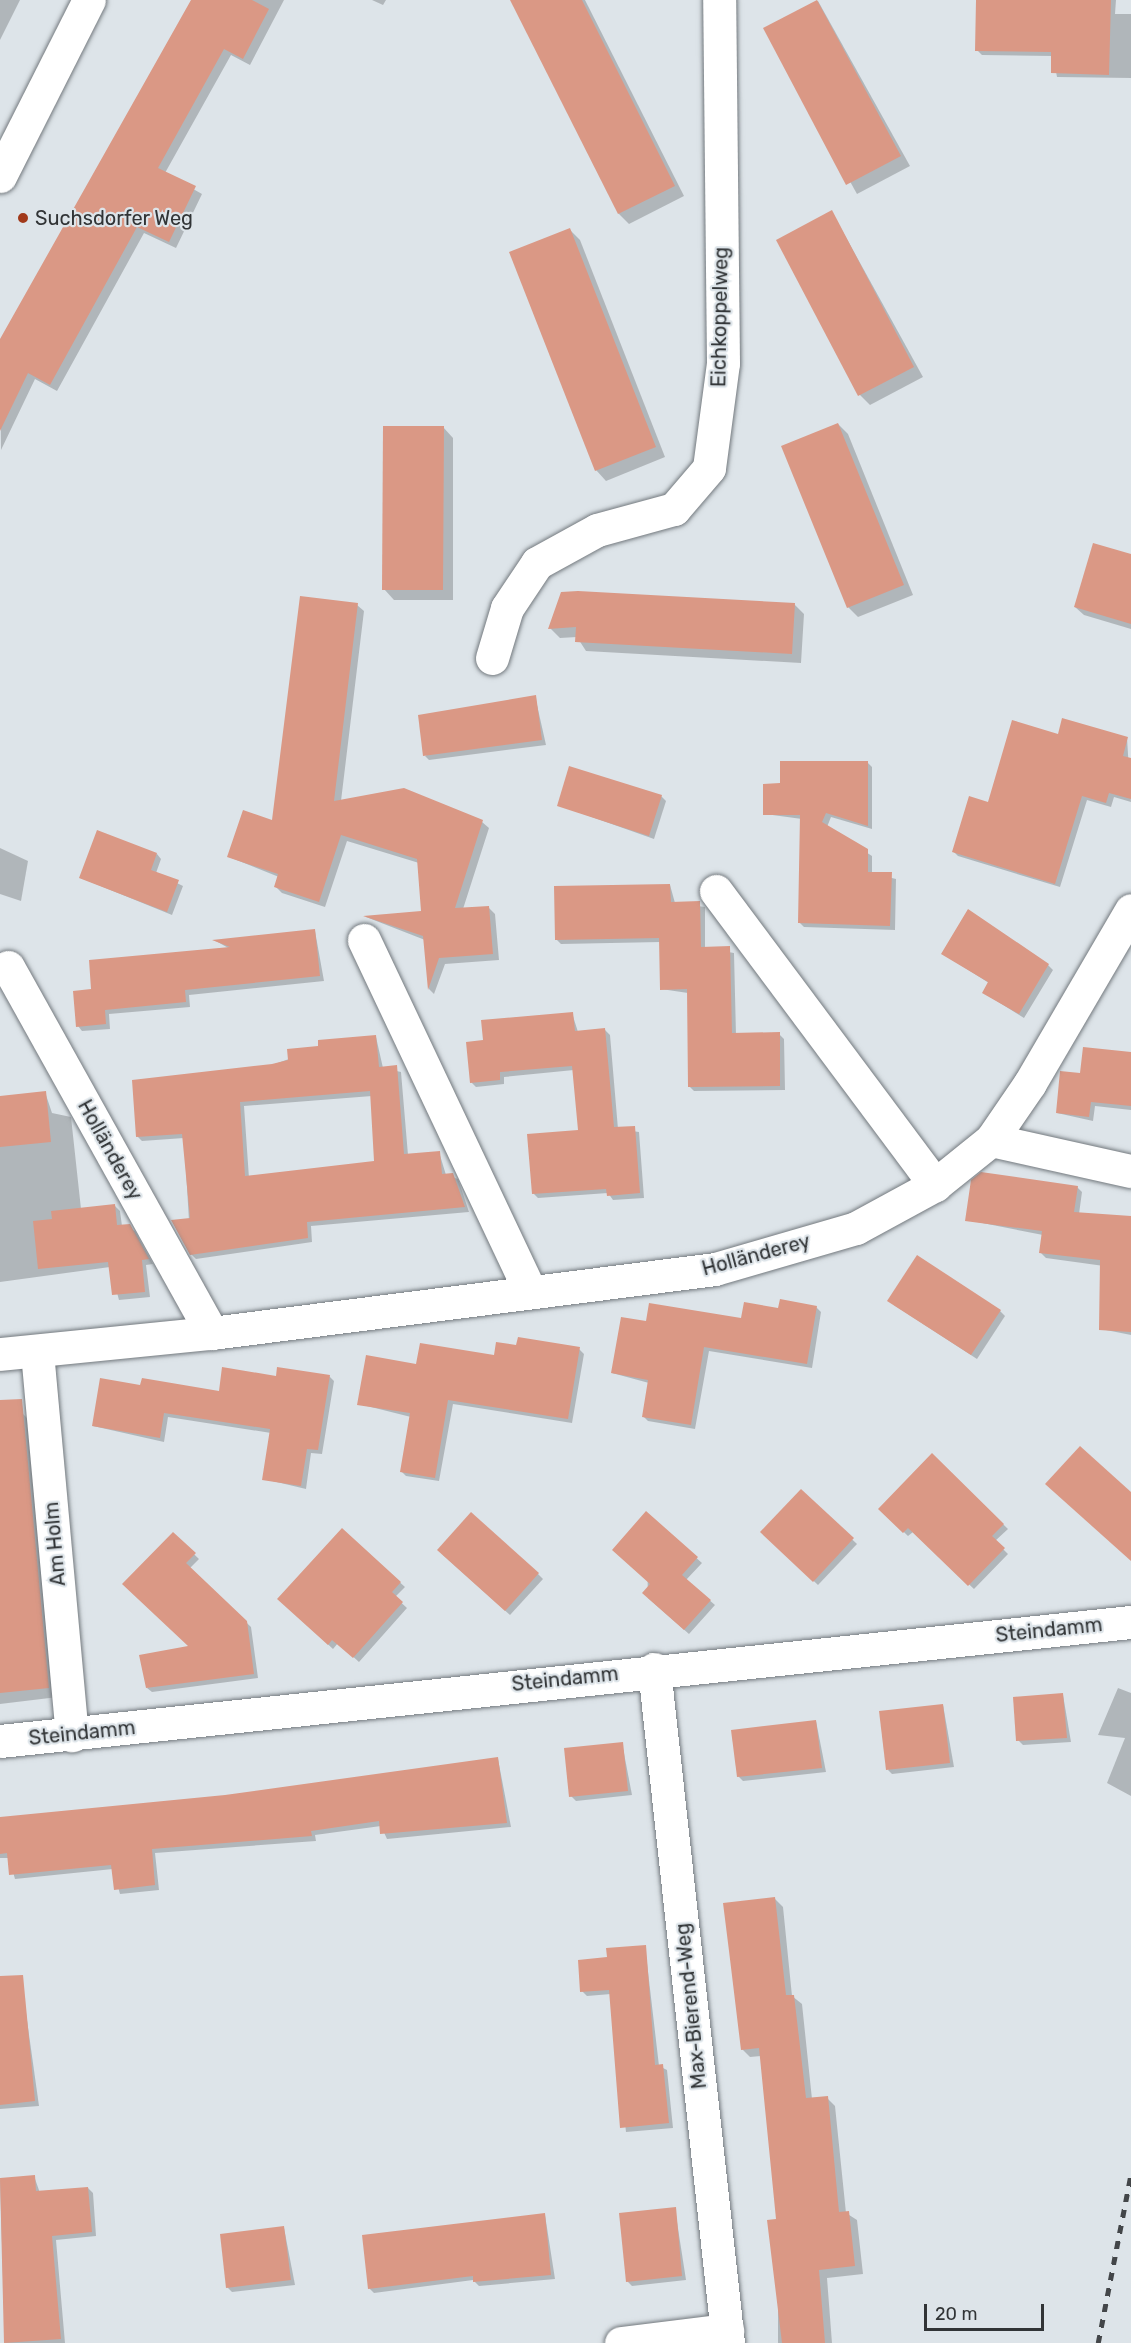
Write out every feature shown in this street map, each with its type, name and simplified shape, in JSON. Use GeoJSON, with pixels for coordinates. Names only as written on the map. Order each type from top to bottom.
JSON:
{"type":"FeatureCollection","features":[{"type":"Feature","properties":{"kind":"street"},"geometry":{"type":"LineString","coordinates":[[0,176],[89,0]]}},
{"type":"Feature","properties":{"kind":"street","name":"Eichkoppelweg"},"geometry":{"type":"LineString","coordinates":[[492,658],[507,608],[537,563],[597,530],[674,509],[710,468],[723,363],[719,0]]}},
{"type":"Feature","properties":{"kind":"street"},"geometry":{"type":"LineString","coordinates":[[716,891],[935,1185]]}},
{"type":"Feature","properties":{"kind":"street","name":"Holländerey"},"geometry":{"type":"LineString","coordinates":[[0,1354],[212,1333],[529,1289],[715,1269],[856,1228],[935,1185],[991,1140],[1030,1083],[1131,910]]}},
{"type":"Feature","properties":{"kind":"street"},"geometry":{"type":"LineString","coordinates":[[364,940],[529,1289]]}},
{"type":"Feature","properties":{"kind":"street","name":"Holländerey"},"geometry":{"type":"LineString","coordinates":[[8,967],[212,1333]]}},
{"type":"Feature","properties":{"kind":"street"},"geometry":{"type":"LineString","coordinates":[[991,1140],[1131,1171]]}},
{"type":"Feature","properties":{"kind":"street","name":"Am Holm"},"geometry":{"type":"LineString","coordinates":[[37,1352],[72,1735]]}},
{"type":"Feature","properties":{"kind":"street","name":"Steindamm"},"geometry":{"type":"LineString","coordinates":[[0,1741],[72,1735],[654,1669],[1131,1622]]}},
{"type":"Feature","properties":{"kind":"street","name":"Max-Bierend-Weg"},"geometry":{"type":"LineString","coordinates":[[654,1669],[727,2336]]}},
{"type":"Feature","properties":{"kind":"street"},"geometry":{"type":"LineString","coordinates":[[621,2343],[727,2336]]}},
{"type":"Feature","properties":{"kind":"building"},"geometry":{"type":"Polygon","coordinates":[[[191,0],[252,0],[269,9],[243,59],[224,49],[158,168],[196,186],[169,242],[137,227],[50,385],[28,373],[0,431],[0,339],[191,0]]]}},
{"type":"Feature","properties":{"kind":"building"},"geometry":{"type":"Polygon","coordinates":[[[510,0],[582,0],[675,186],[618,214],[510,0]]]}},
{"type":"Feature","properties":{"kind":"building"},"geometry":{"type":"Polygon","coordinates":[[[817,0],[901,156],[846,185],[763,28],[817,0]]]}},
{"type":"Feature","properties":{"kind":"building"},"geometry":{"type":"Polygon","coordinates":[[[976,0],[1111,0],[1109,75],[1051,73],[1051,52],[975,51],[976,0]]]}},
{"type":"Feature","properties":{"kind":"building"},"geometry":{"type":"Polygon","coordinates":[[[832,210],[914,367],[858,396],[776,240],[832,210]]]}},
{"type":"Feature","properties":{"kind":"building"},"geometry":{"type":"Polygon","coordinates":[[[570,228],[656,447],[595,471],[509,252],[570,228]]]}},
{"type":"Feature","properties":{"kind":"building"},"geometry":{"type":"Polygon","coordinates":[[[838,423],[904,585],[847,608],[781,446],[838,423]]]}},
{"type":"Feature","properties":{"kind":"building"},"geometry":{"type":"Polygon","coordinates":[[[383,426],[444,426],[443,590],[382,590],[383,426]]]}},
{"type":"Feature","properties":{"kind":"building"},"geometry":{"type":"Polygon","coordinates":[[[1093,543],[1131,554],[1131,624],[1074,607],[1093,543]]]}},
{"type":"Feature","properties":{"kind":"building"},"geometry":{"type":"Polygon","coordinates":[[[561,592],[795,603],[792,654],[575,642],[576,627],[548,629],[561,592]]]}},
{"type":"Feature","properties":{"kind":"building"},"geometry":{"type":"Polygon","coordinates":[[[300,596],[358,603],[334,801],[404,788],[483,820],[455,908],[489,906],[493,954],[439,958],[428,990],[423,936],[363,916],[421,911],[417,859],[341,835],[319,902],[274,887],[278,874],[227,857],[243,810],[272,820],[300,596]]]}},
{"type":"Feature","properties":{"kind":"building"},"geometry":{"type":"Polygon","coordinates":[[[536,695],[542,740],[423,756],[418,715],[536,695]]]}},
{"type":"Feature","properties":{"kind":"building"},"geometry":{"type":"Polygon","coordinates":[[[1062,718],[1128,737],[1123,756],[1131,758],[1131,799],[1109,793],[1106,803],[1082,796],[1055,884],[952,852],[969,796],[988,802],[1012,720],[1058,734],[1062,718]]]}},
{"type":"Feature","properties":{"kind":"building"},"geometry":{"type":"Polygon","coordinates":[[[780,761],[868,761],[868,826],[826,813],[822,822],[868,849],[868,872],[892,872],[890,926],[798,923],[800,815],[763,815],[763,784],[780,783],[780,761]]]}},
{"type":"Feature","properties":{"kind":"building"},"geometry":{"type":"Polygon","coordinates":[[[569,766],[662,795],[649,836],[557,806],[569,766]]]}},
{"type":"Feature","properties":{"kind":"building"},"geometry":{"type":"Polygon","coordinates":[[[97,830],[157,853],[151,870],[179,880],[167,912],[79,878],[97,830]]]}},
{"type":"Feature","properties":{"kind":"building"},"geometry":{"type":"Polygon","coordinates":[[[670,884],[671,902],[700,901],[701,947],[730,946],[732,1033],[780,1032],[780,1086],[688,1087],[687,989],[660,990],[659,938],[555,940],[554,886],[670,884]]]}},
{"type":"Feature","properties":{"kind":"building"},"geometry":{"type":"Polygon","coordinates":[[[968,909],[1049,964],[1019,1014],[982,993],[988,982],[941,954],[968,909]]]}},
{"type":"Feature","properties":{"kind":"building"},"geometry":{"type":"Polygon","coordinates":[[[315,929],[320,976],[185,990],[186,1002],[105,1010],[106,1024],[76,1027],[73,991],[91,989],[89,960],[230,947],[212,940],[315,929]]]}},
{"type":"Feature","properties":{"kind":"building"},"geometry":{"type":"Polygon","coordinates":[[[573,1012],[575,1031],[605,1028],[614,1127],[635,1126],[640,1193],[607,1196],[606,1189],[532,1194],[527,1134],[578,1130],[572,1066],[500,1072],[500,1080],[470,1083],[466,1042],[483,1040],[481,1020],[573,1012]]]}},
{"type":"Feature","properties":{"kind":"building"},"geometry":{"type":"Polygon","coordinates":[[[376,1035],[379,1067],[397,1065],[404,1154],[440,1151],[442,1174],[453,1173],[465,1207],[307,1222],[308,1238],[190,1255],[171,1220],[190,1218],[182,1134],[136,1137],[132,1080],[272,1064],[288,1060],[287,1049],[318,1046],[318,1040],[376,1035]],[[370,1091],[240,1102],[245,1176],[374,1161],[370,1091]]]}},
{"type":"Feature","properties":{"kind":"building"},"geometry":{"type":"Polygon","coordinates":[[[1083,1047],[1131,1052],[1131,1106],[1091,1102],[1089,1117],[1056,1113],[1060,1071],[1080,1073],[1083,1047]]]}},
{"type":"Feature","properties":{"kind":"building"},"geometry":{"type":"Polygon","coordinates":[[[46,1091],[51,1142],[0,1147],[0,1096],[46,1091]]]}},
{"type":"Feature","properties":{"kind":"building"},"geometry":{"type":"Polygon","coordinates":[[[981,1172],[1078,1186],[1074,1212],[1131,1216],[1131,1332],[1099,1330],[1100,1260],[1039,1253],[1042,1231],[965,1221],[971,1180],[981,1172]]]}},
{"type":"Feature","properties":{"kind":"building"},"geometry":{"type":"Polygon","coordinates":[[[115,1204],[117,1225],[130,1224],[149,1259],[142,1260],[145,1292],[112,1295],[108,1262],[38,1269],[33,1221],[52,1219],[51,1211],[115,1204]]]}},
{"type":"Feature","properties":{"kind":"building"},"geometry":{"type":"Polygon","coordinates":[[[917,1255],[1001,1310],[971,1355],[887,1301],[917,1255]]]}},
{"type":"Feature","properties":{"kind":"building"},"geometry":{"type":"Polygon","coordinates":[[[780,1299],[817,1306],[807,1364],[704,1347],[691,1425],[642,1417],[648,1380],[611,1373],[621,1317],[646,1321],[649,1303],[741,1318],[744,1302],[778,1308],[780,1299]]]}},
{"type":"Feature","properties":{"kind":"building"},"geometry":{"type":"Polygon","coordinates":[[[518,1337],[580,1347],[568,1419],[448,1400],[435,1478],[400,1472],[410,1413],[357,1405],[366,1355],[416,1364],[420,1343],[494,1355],[496,1342],[516,1345],[518,1337]]]}},
{"type":"Feature","properties":{"kind":"building"},"geometry":{"type":"Polygon","coordinates":[[[222,1367],[276,1376],[277,1367],[330,1375],[318,1450],[307,1449],[301,1486],[262,1480],[270,1429],[164,1413],[160,1438],[92,1426],[100,1378],[140,1385],[142,1378],[219,1391],[222,1367]]]}},
{"type":"Feature","properties":{"kind":"building"},"geometry":{"type":"Polygon","coordinates":[[[22,1399],[49,1688],[0,1693],[0,1400],[22,1399]]]}},
{"type":"Feature","properties":{"kind":"building"},"geometry":{"type":"Polygon","coordinates":[[[1080,1446],[1131,1492],[1131,1561],[1045,1484],[1080,1446]]]}},
{"type":"Feature","properties":{"kind":"building"},"geometry":{"type":"Polygon","coordinates":[[[932,1453],[1004,1524],[992,1536],[1005,1548],[968,1586],[908,1528],[903,1533],[878,1509],[932,1453]]]}},
{"type":"Feature","properties":{"kind":"building"},"geometry":{"type":"Polygon","coordinates":[[[801,1489],[854,1538],[813,1582],[760,1532],[801,1489]]]}},
{"type":"Feature","properties":{"kind":"building"},"geometry":{"type":"Polygon","coordinates":[[[646,1511],[698,1557],[682,1575],[711,1600],[684,1630],[642,1593],[650,1584],[612,1550],[646,1511]]]}},
{"type":"Feature","properties":{"kind":"building"},"geometry":{"type":"Polygon","coordinates":[[[471,1512],[539,1573],[505,1611],[437,1550],[471,1512]]]}},
{"type":"Feature","properties":{"kind":"building"},"geometry":{"type":"Polygon","coordinates":[[[342,1528],[401,1582],[392,1592],[403,1602],[353,1658],[332,1640],[328,1645],[277,1599],[342,1528]]]}},
{"type":"Feature","properties":{"kind":"building"},"geometry":{"type":"Polygon","coordinates":[[[173,1532],[196,1553],[186,1563],[247,1621],[254,1674],[146,1688],[139,1655],[188,1646],[122,1584],[173,1532]]]}},
{"type":"Feature","properties":{"kind":"building"},"geometry":{"type":"Polygon","coordinates":[[[1063,1693],[1067,1738],[1016,1741],[1013,1697],[1063,1693]]]}},
{"type":"Feature","properties":{"kind":"building"},"geometry":{"type":"Polygon","coordinates":[[[943,1704],[950,1763],[886,1770],[879,1711],[943,1704]]]}},
{"type":"Feature","properties":{"kind":"building"},"geometry":{"type":"Polygon","coordinates":[[[816,1720],[822,1768],[737,1777],[731,1730],[816,1720]]]}},
{"type":"Feature","properties":{"kind":"building"},"geometry":{"type":"Polygon","coordinates":[[[623,1742],[628,1791],[569,1797],[564,1748],[623,1742]]]}},
{"type":"Feature","properties":{"kind":"building"},"geometry":{"type":"Polygon","coordinates":[[[498,1757],[507,1823],[380,1834],[379,1821],[311,1831],[312,1836],[152,1849],[155,1885],[114,1890],[111,1865],[9,1875],[7,1853],[0,1854],[0,1817],[225,1795],[498,1757]]]}},
{"type":"Feature","properties":{"kind":"building"},"geometry":{"type":"Polygon","coordinates":[[[775,1897],[786,1995],[794,1995],[806,2098],[828,2096],[839,2212],[849,2211],[855,2266],[819,2270],[825,2343],[782,2343],[767,2220],[776,2219],[759,2048],[741,2050],[723,1903],[775,1897]]]}},
{"type":"Feature","properties":{"kind":"building"},"geometry":{"type":"Polygon","coordinates":[[[646,1945],[655,2065],[663,2064],[669,2123],[620,2128],[609,1990],[580,1992],[578,1960],[607,1957],[606,1948],[646,1945]]]}},
{"type":"Feature","properties":{"kind":"building"},"geometry":{"type":"Polygon","coordinates":[[[23,1975],[35,2101],[0,2105],[0,1976],[23,1975]]]}},
{"type":"Feature","properties":{"kind":"building"},"geometry":{"type":"Polygon","coordinates":[[[35,2175],[36,2191],[88,2187],[92,2232],[52,2236],[61,2339],[4,2343],[0,2178],[35,2175]]]}},
{"type":"Feature","properties":{"kind":"building"},"geometry":{"type":"Polygon","coordinates":[[[676,2207],[682,2276],[626,2282],[619,2213],[676,2207]]]}},
{"type":"Feature","properties":{"kind":"building"},"geometry":{"type":"Polygon","coordinates":[[[545,2213],[551,2275],[473,2282],[473,2276],[368,2289],[362,2235],[545,2213]]]}},
{"type":"Feature","properties":{"kind":"building"},"geometry":{"type":"Polygon","coordinates":[[[284,2226],[291,2280],[226,2288],[220,2234],[284,2226]]]}},
{"type":"Feature","properties":{"kind":"railway"},"geometry":{"type":"LineString","coordinates":[[1098,2343],[1131,2174]]}},
{"type":"Feature","properties":{"kind":"place","name":"Suchsdorfer Weg"},"geometry":{"type":"Point","coordinates":[23,218]}}]}
